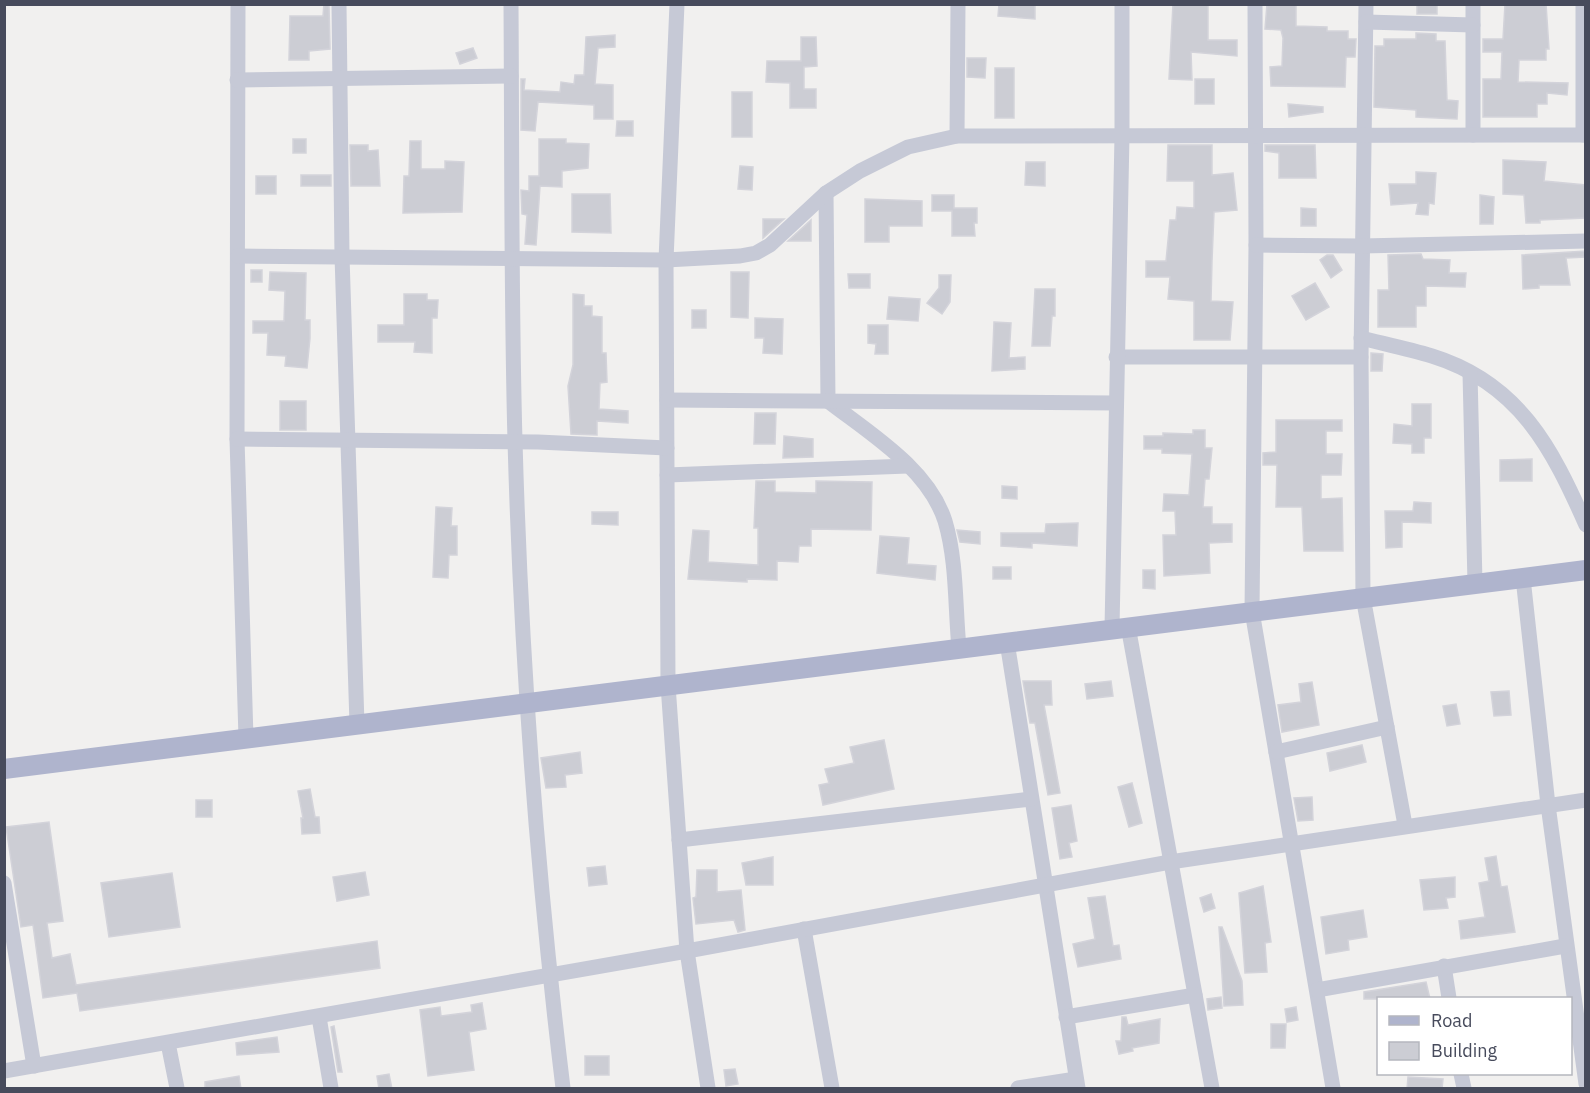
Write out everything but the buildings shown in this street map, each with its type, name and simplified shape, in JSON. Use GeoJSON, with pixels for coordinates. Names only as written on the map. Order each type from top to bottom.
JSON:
{"type":"FeatureCollection","features":[{"type":"Feature","properties":{"kind":"main road"},"geometry":{"type":"LineString","coordinates":[[4,769],[1586,570]]}},
{"type":"Feature","properties":{"kind":"street"},"geometry":{"type":"LineString","coordinates":[[238,4],[237,439],[246,738]]}},
{"type":"Feature","properties":{"kind":"street"},"geometry":{"type":"LineString","coordinates":[[339,4],[342,256],[357,724]]}},
{"type":"Feature","properties":{"kind":"street"},"geometry":{"type":"LineString","coordinates":[[511,4],[515,442],[528,703],[549,975],[563,1089]]}},
{"type":"Feature","properties":{"kind":"street"},"geometry":{"type":"LineString","coordinates":[[677,4],[666,260],[668,685],[687,951],[708,1089]]}},
{"type":"Feature","properties":{"kind":"street"},"geometry":{"type":"LineString","coordinates":[[957,136],[958,4]]}},
{"type":"Feature","properties":{"kind":"street"},"geometry":{"type":"LineString","coordinates":[[1122,4],[1122,136],[1115,403],[1120,627],[1170,862],[1212,1089]]}},
{"type":"Feature","properties":{"kind":"street"},"geometry":{"type":"LineString","coordinates":[[1255,4],[1256,245],[1252,611],[1333,1089]]}},
{"type":"Feature","properties":{"kind":"street"},"geometry":{"type":"LineString","coordinates":[[1366,4],[1361,338],[1363,597],[1406,825]]}},
{"type":"Feature","properties":{"kind":"street"},"geometry":{"type":"LineString","coordinates":[[1473,4],[1473,135]]}},
{"type":"Feature","properties":{"kind":"street"},"geometry":{"type":"LineString","coordinates":[[238,256],[666,260],[756,254],[770,245],[826,193],[860,171],[908,147],[957,136],[1584,135],[1583,4]]}},
{"type":"Feature","properties":{"kind":"street"},"geometry":{"type":"LineString","coordinates":[[1366,22],[1473,25]]}},
{"type":"Feature","properties":{"kind":"street"},"geometry":{"type":"LineString","coordinates":[[237,80],[511,76]]}},
{"type":"Feature","properties":{"kind":"street"},"geometry":{"type":"LineString","coordinates":[[826,193],[828,401]]}},
{"type":"Feature","properties":{"kind":"street"},"geometry":{"type":"LineString","coordinates":[[1256,245],[1362,246],[1586,241]]}},
{"type":"Feature","properties":{"kind":"street"},"geometry":{"type":"LineString","coordinates":[[1361,338],[1434,356],[1470,373],[1504,395],[1537,428],[1561,468],[1586,525]]}},
{"type":"Feature","properties":{"kind":"street"},"geometry":{"type":"LineString","coordinates":[[1116,357],[1361,357]]}},
{"type":"Feature","properties":{"kind":"street"},"geometry":{"type":"LineString","coordinates":[[1470,373],[1475,584]]}},
{"type":"Feature","properties":{"kind":"street"},"geometry":{"type":"LineString","coordinates":[[667,400],[1115,403]]}},
{"type":"Feature","properties":{"kind":"street"},"geometry":{"type":"LineString","coordinates":[[828,401],[908,466],[927,488],[944,519],[951,551],[959,648]]}},
{"type":"Feature","properties":{"kind":"street"},"geometry":{"type":"LineString","coordinates":[[237,439],[515,442],[667,448]]}},
{"type":"Feature","properties":{"kind":"street"},"geometry":{"type":"LineString","coordinates":[[667,475],[908,466]]}},
{"type":"Feature","properties":{"kind":"street"},"geometry":{"type":"LineString","coordinates":[[1523,578],[1565,946],[1585,1075]]}},
{"type":"Feature","properties":{"kind":"street"},"geometry":{"type":"LineString","coordinates":[[1007,642],[1077,1084],[1018,1089]]}},
{"type":"Feature","properties":{"kind":"street"},"geometry":{"type":"LineString","coordinates":[[1276,752],[1387,727]]}},
{"type":"Feature","properties":{"kind":"street"},"geometry":{"type":"LineString","coordinates":[[679,840],[1031,799]]}},
{"type":"Feature","properties":{"kind":"street"},"geometry":{"type":"LineString","coordinates":[[4,1071],[319,1017],[1170,862],[1291,842],[1586,800]]}},
{"type":"Feature","properties":{"kind":"street"},"geometry":{"type":"LineString","coordinates":[[4,883],[34,1066]]}},
{"type":"Feature","properties":{"kind":"street"},"geometry":{"type":"LineString","coordinates":[[804,929],[832,1089]]}},
{"type":"Feature","properties":{"kind":"street"},"geometry":{"type":"LineString","coordinates":[[1317,990],[1565,946]]}},
{"type":"Feature","properties":{"kind":"street"},"geometry":{"type":"LineString","coordinates":[[1444,966],[1449,997]]}},
{"type":"Feature","properties":{"kind":"street"},"geometry":{"type":"LineString","coordinates":[[1066,1017],[1195,995]]}},
{"type":"Feature","properties":{"kind":"street"},"geometry":{"type":"LineString","coordinates":[[319,1017],[331,1089]]}},
{"type":"Feature","properties":{"kind":"street"},"geometry":{"type":"LineString","coordinates":[[168,1043],[177,1089]]}}]}
